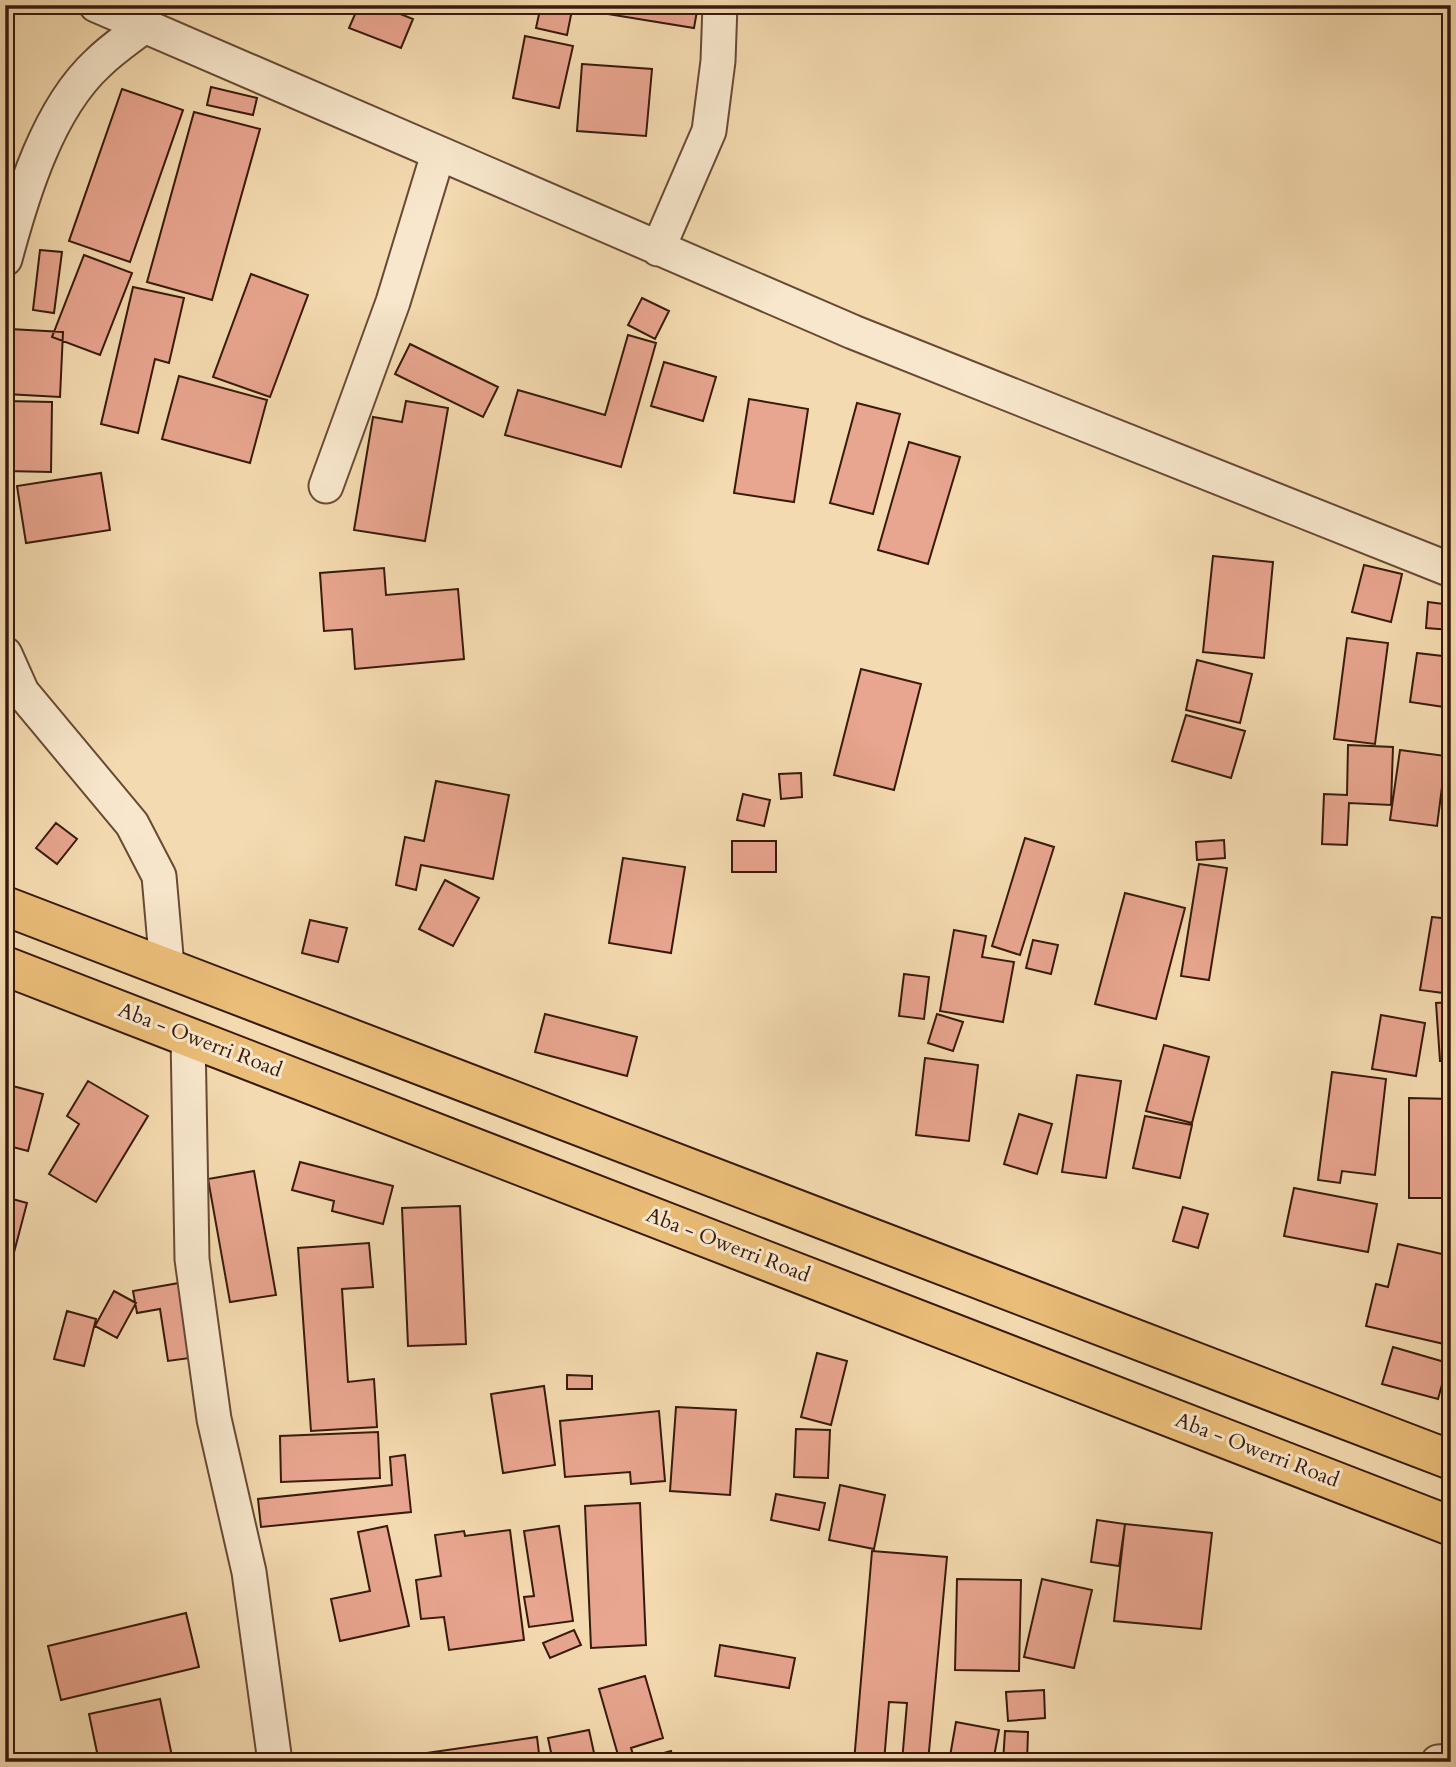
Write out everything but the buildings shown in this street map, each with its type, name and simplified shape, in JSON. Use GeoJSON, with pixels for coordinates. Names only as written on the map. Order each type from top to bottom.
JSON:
{"type":"FeatureCollection","features":[{"type":"Feature","properties":{"kind":"highway"},"geometry":{"type":"LineString","coordinates":[[5,906],[1451,1460]]}},
{"type":"Feature","properties":{"kind":"highway","name":"Aba - Owerri Road"},"geometry":{"type":"LineString","coordinates":[[5,966],[1451,1526]]}},
{"type":"Feature","properties":{"kind":"street"},"geometry":{"type":"LineString","coordinates":[[96,5],[853,332],[1451,570]]}},
{"type":"Feature","properties":{"kind":"street"},"geometry":{"type":"LineString","coordinates":[[658,249],[709,131],[718,61],[720,5]]}},
{"type":"Feature","properties":{"kind":"street"},"geometry":{"type":"LineString","coordinates":[[5,259],[49,131],[65,101],[97,63],[144,26]]}},
{"type":"Feature","properties":{"kind":"street"},"geometry":{"type":"LineString","coordinates":[[326,486],[393,302],[438,154]]}},
{"type":"Feature","properties":{"kind":"street"},"geometry":{"type":"LineString","coordinates":[[5,654],[22,692],[132,824],[159,876],[167,967]]}},
{"type":"Feature","properties":{"kind":"street"},"geometry":{"type":"LineString","coordinates":[[188,1036],[192,1259],[214,1419],[249,1572],[275,1762]]}},
{"type":"Feature","properties":{"kind":"street"},"geometry":{"type":"LineString","coordinates":[[1438,1762],[1451,1761]]}}]}
